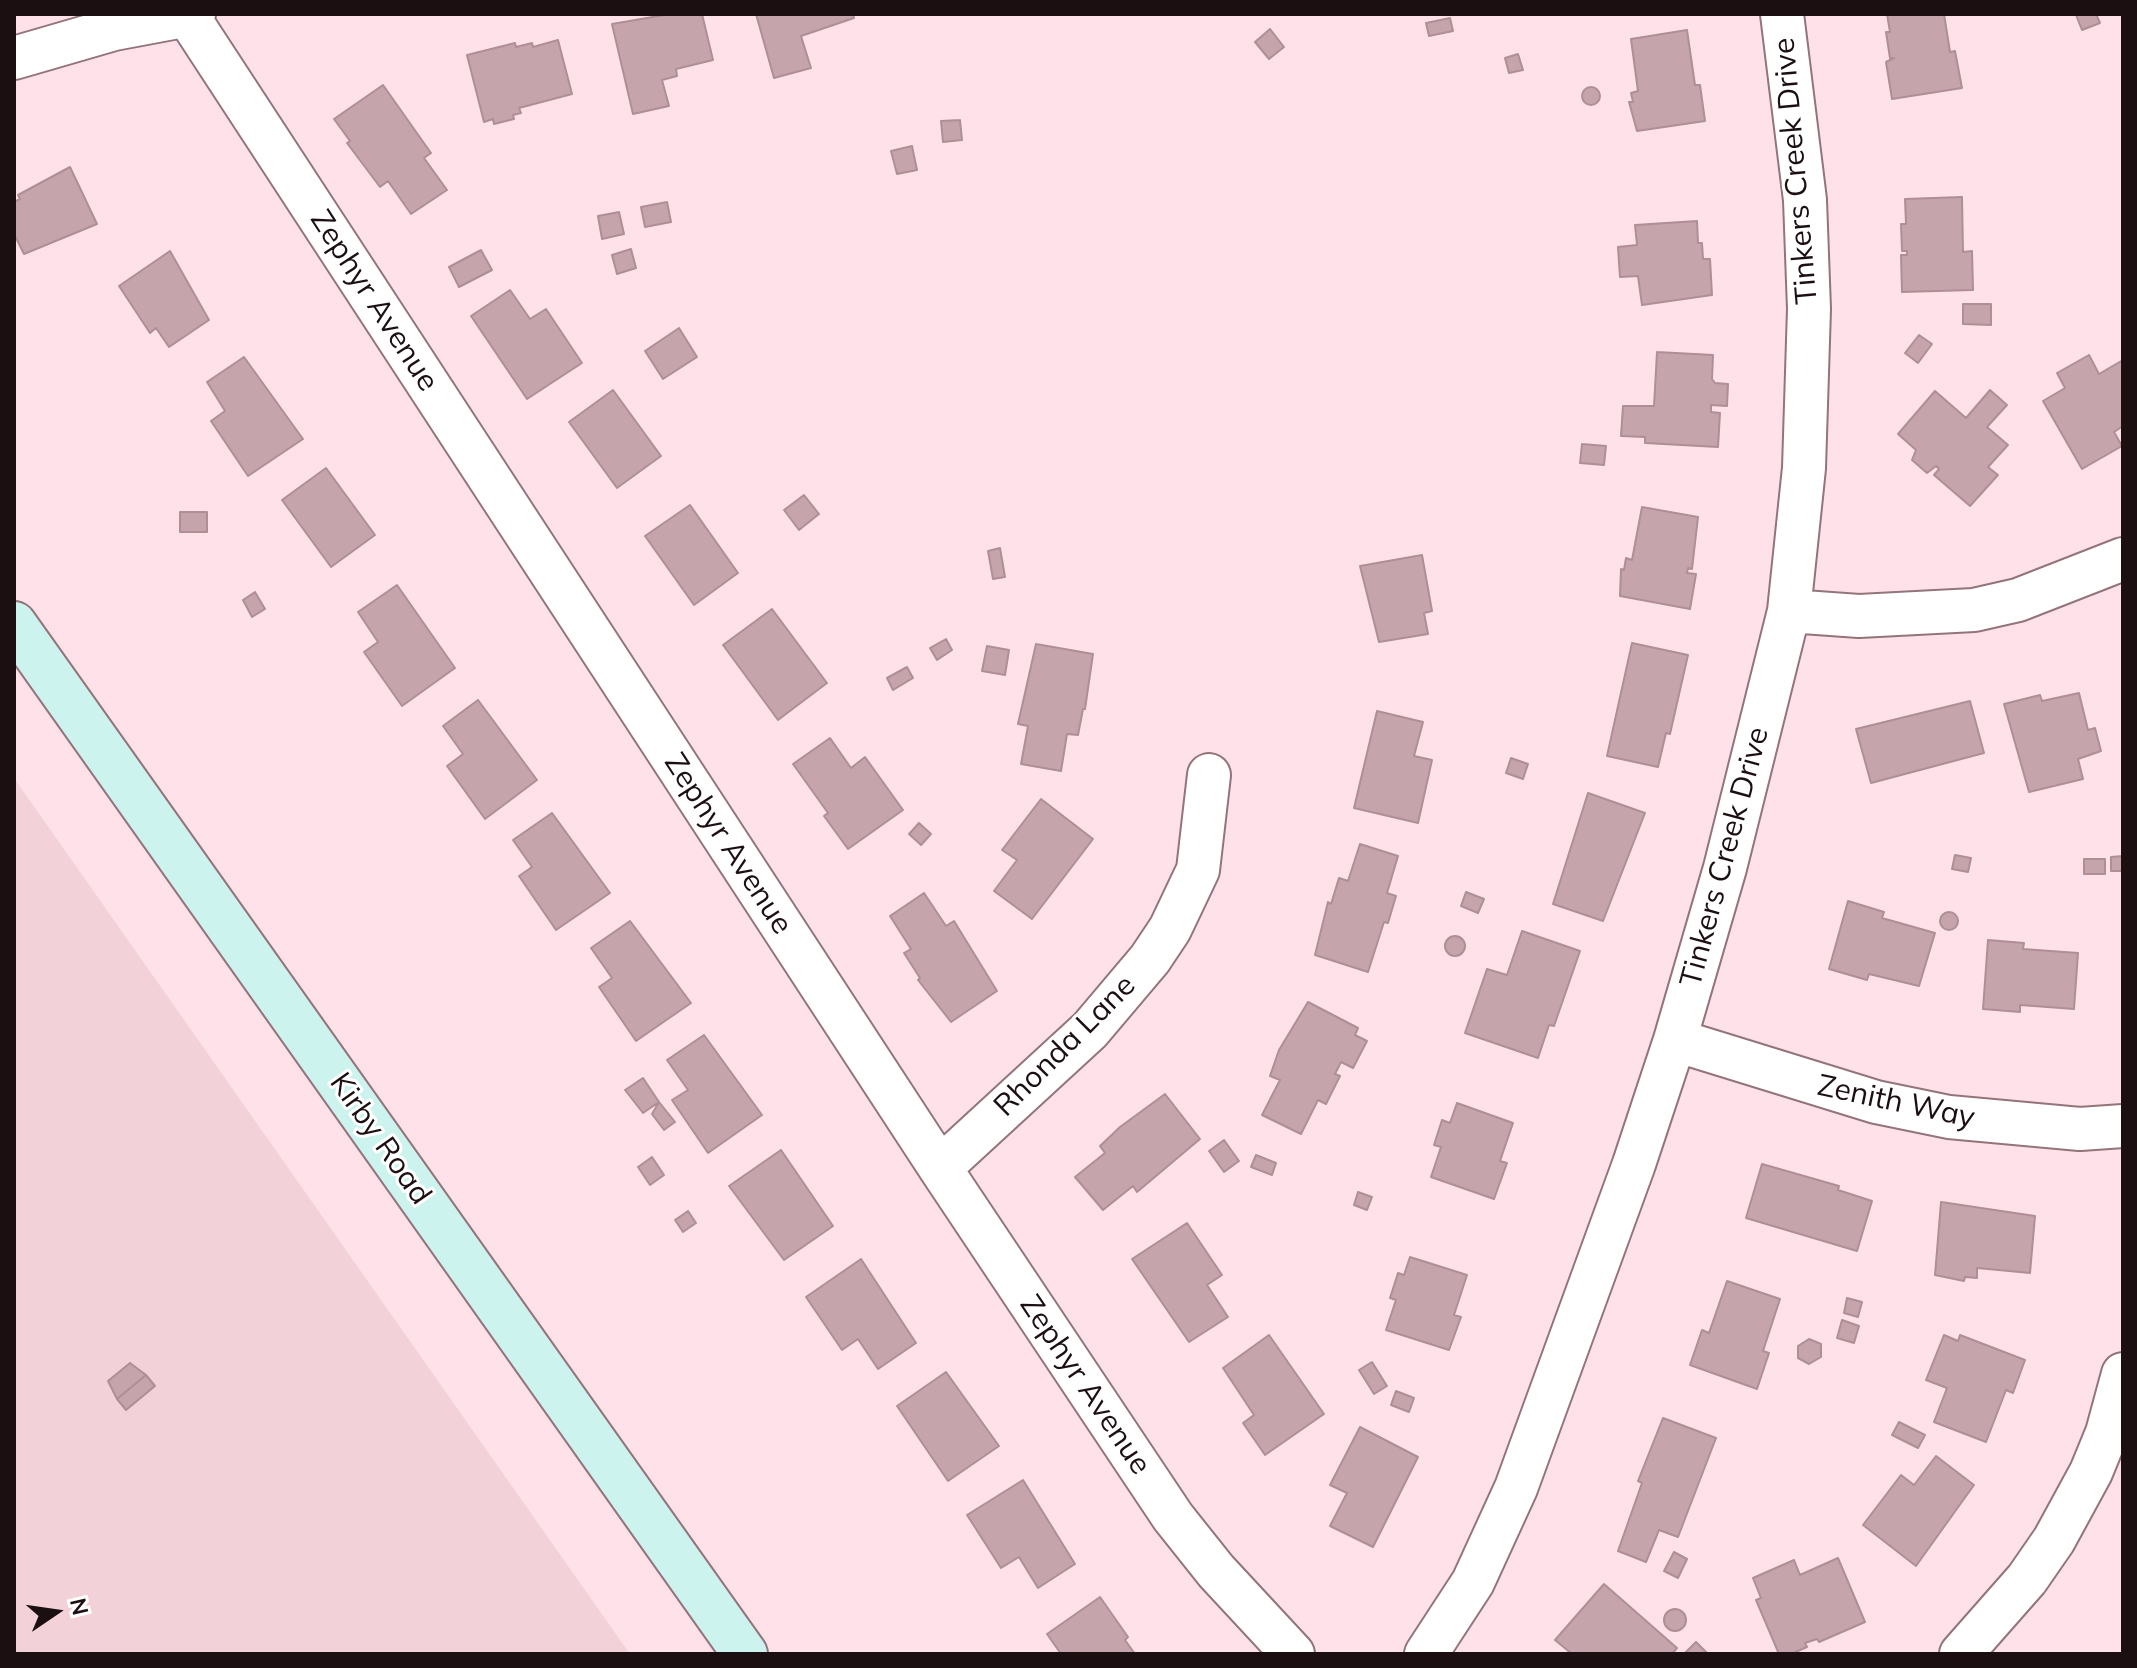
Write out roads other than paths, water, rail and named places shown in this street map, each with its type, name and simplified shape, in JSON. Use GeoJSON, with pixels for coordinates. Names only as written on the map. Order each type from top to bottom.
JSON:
{"type":"FeatureCollection","features":[{"type":"Feature","properties":{"kind":"main road","name":"Kirby Road"},"geometry":{"type":"LineString","coordinates":[[14,624],[745,1654]]}},
{"type":"Feature","properties":{"kind":"street","name":"Tinkers Creek Drive"},"geometry":{"type":"LineString","coordinates":[[1426,1654],[1473,1582],[1516,1488],[1570,1346],[1675,1040],[1725,868],[1789,611],[1804,468],[1809,309],[1805,200],[1782,14]]}},
{"type":"Feature","properties":{"kind":"street"},"geometry":{"type":"LineString","coordinates":[[14,58],[112,22],[191,15]]}},
{"type":"Feature","properties":{"kind":"street","name":"Zephyr Avenue"},"geometry":{"type":"LineString","coordinates":[[191,15],[940,1168],[1173,1517],[1216,1571],[1293,1654]]}},
{"type":"Feature","properties":{"kind":"street"},"geometry":{"type":"LineString","coordinates":[[1789,611],[1859,616],[1974,610],[2018,600],[2123,559]]}},
{"type":"Feature","properties":{"kind":"street","name":"Rhonda Lane"},"geometry":{"type":"LineString","coordinates":[[940,1168],[1090,1030],[1150,959],[1170,929],[1198,870],[1209,775]]}},
{"type":"Feature","properties":{"kind":"street","name":"Zenith Way"},"geometry":{"type":"LineString","coordinates":[[1675,1040],[1861,1098],[1949,1117],[2080,1129],[2123,1126]]}},
{"type":"Feature","properties":{"kind":"street"},"geometry":{"type":"LineString","coordinates":[[1961,1654],[2027,1579],[2054,1540],[2091,1472],[2123,1374]]}}]}
